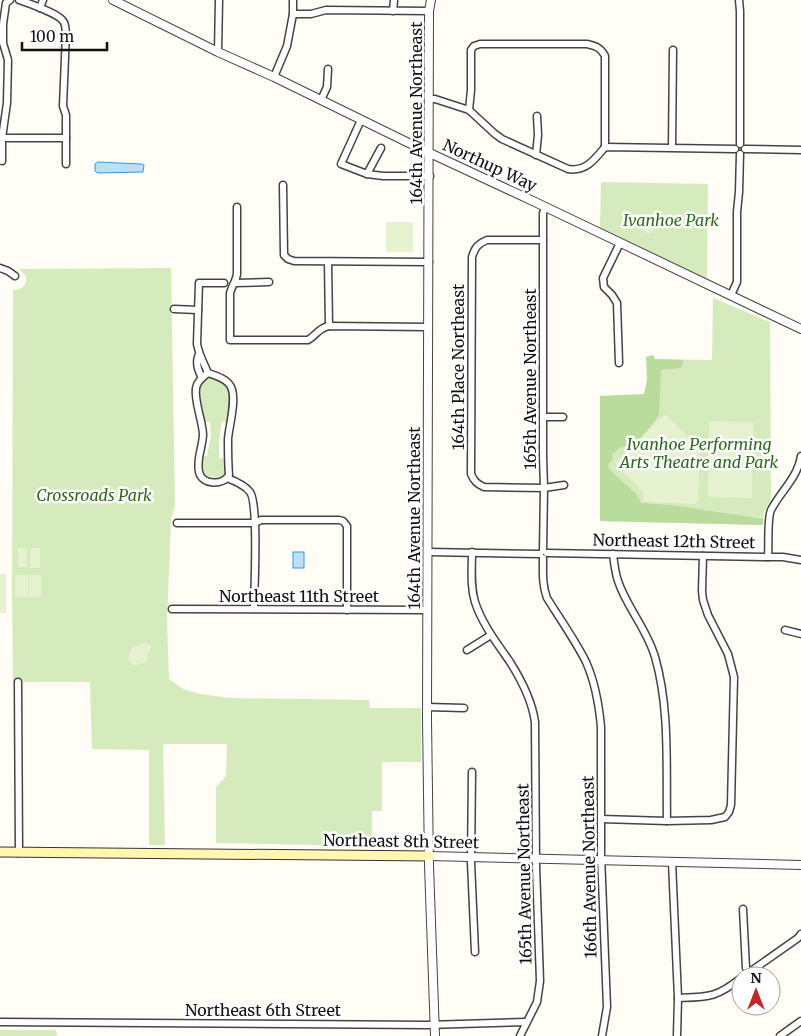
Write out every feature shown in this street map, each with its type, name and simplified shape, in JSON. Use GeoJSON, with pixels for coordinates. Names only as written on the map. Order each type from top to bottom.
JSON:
{"type":"FeatureCollection","features":[{"type":"Feature","properties":{"kind":"main road","name":"Northeast 8th Street"},"geometry":{"type":"LineString","coordinates":[[0,852],[429,856]]}},
{"type":"Feature","properties":{"kind":"street"},"geometry":{"type":"LineString","coordinates":[[2,160],[2,138],[7,103],[8,60],[3,43],[3,24],[6,3],[10,0]]}},
{"type":"Feature","properties":{"kind":"street"},"geometry":{"type":"LineString","coordinates":[[19,0],[40,8],[62,19],[64,22],[63,106],[66,115],[66,164]]}},
{"type":"Feature","properties":{"kind":"street"},"geometry":{"type":"LineString","coordinates":[[40,8],[43,0]]}},
{"type":"Feature","properties":{"kind":"street","name":"Northup Way"},"geometry":{"type":"LineString","coordinates":[[113,0],[122,2],[218,52],[801,329]]}},
{"type":"Feature","properties":{"kind":"street"},"geometry":{"type":"LineString","coordinates":[[218,0],[218,52]]}},
{"type":"Feature","properties":{"kind":"street"},"geometry":{"type":"LineString","coordinates":[[274,77],[287,46],[293,14],[293,0]]}},
{"type":"Feature","properties":{"kind":"street"},"geometry":{"type":"LineString","coordinates":[[393,11],[394,0]]}},
{"type":"Feature","properties":{"kind":"street","name":"164th Avenue Northeast"},"geometry":{"type":"LineString","coordinates":[[430,0],[427,707],[429,856],[435,1036]]}},
{"type":"Feature","properties":{"kind":"street"},"geometry":{"type":"LineString","coordinates":[[731,295],[736,282],[737,212],[740,192],[740,0]]}},
{"type":"Feature","properties":{"kind":"street"},"geometry":{"type":"LineString","coordinates":[[293,14],[312,14],[326,10],[429,11]]}},
{"type":"Feature","properties":{"kind":"street"},"geometry":{"type":"LineString","coordinates":[[429,99],[435,99],[468,110],[502,139],[568,170],[575,171],[591,163],[605,147],[605,56],[599,48],[587,44],[480,44],[474,46],[471,50],[471,90],[468,110]]}},
{"type":"Feature","properties":{"kind":"street"},"geometry":{"type":"LineString","coordinates":[[672,147],[673,50]]}},
{"type":"Feature","properties":{"kind":"street"},"geometry":{"type":"LineString","coordinates":[[321,100],[327,87],[328,69]]}},
{"type":"Feature","properties":{"kind":"street"},"geometry":{"type":"LineString","coordinates":[[536,155],[538,136],[537,116]]}},
{"type":"Feature","properties":{"kind":"street"},"geometry":{"type":"LineString","coordinates":[[361,120],[341,164],[367,174],[430,176]]}},
{"type":"Feature","properties":{"kind":"street"},"geometry":{"type":"LineString","coordinates":[[2,138],[66,138]]}},
{"type":"Feature","properties":{"kind":"street"},"geometry":{"type":"LineString","coordinates":[[605,147],[801,150]]}},
{"type":"Feature","properties":{"kind":"street"},"geometry":{"type":"LineString","coordinates":[[367,174],[381,148]]}},
{"type":"Feature","properties":{"kind":"street"},"geometry":{"type":"LineString","coordinates":[[283,184],[284,255],[288,259],[294,261],[328,262],[429,262]]}},
{"type":"Feature","properties":{"kind":"street"},"geometry":{"type":"LineString","coordinates":[[237,207],[237,274],[230,293],[230,340],[308,340],[323,327],[329,326],[428,327]]}},
{"type":"Feature","properties":{"kind":"street","name":"165th Avenue Northeast"},"geometry":{"type":"LineString","coordinates":[[546,207],[543,213],[543,583],[548,598],[586,663],[597,698]]}},
{"type":"Feature","properties":{"kind":"street","name":"164th Place Northeast"},"geometry":{"type":"LineString","coordinates":[[543,240],[487,240],[479,244],[472,257],[471,474],[473,480],[478,484],[490,487],[544,488]]}},
{"type":"Feature","properties":{"kind":"street"},"geometry":{"type":"LineString","coordinates":[[619,363],[617,303],[604,287],[603,278],[620,243]]}},
{"type":"Feature","properties":{"kind":"street"},"geometry":{"type":"LineString","coordinates":[[328,262],[329,326]]}},
{"type":"Feature","properties":{"kind":"street"},"geometry":{"type":"LineString","coordinates":[[0,268],[15,276]]}},
{"type":"Feature","properties":{"kind":"street"},"geometry":{"type":"LineString","coordinates":[[205,376],[204,363],[199,354],[197,344],[199,282],[224,282]]}},
{"type":"Feature","properties":{"kind":"street"},"geometry":{"type":"LineString","coordinates":[[235,282],[268,282]]}},
{"type":"Feature","properties":{"kind":"street"},"geometry":{"type":"LineString","coordinates":[[174,309],[198,310]]}},
{"type":"Feature","properties":{"kind":"street"},"geometry":{"type":"LineString","coordinates":[[205,376],[224,379],[232,388],[233,407],[228,438],[229,475],[227,478],[222,483],[209,482],[199,474],[199,458],[203,436],[196,386],[205,376]]}},
{"type":"Feature","properties":{"kind":"street"},"geometry":{"type":"LineString","coordinates":[[543,417],[563,417]]}},
{"type":"Feature","properties":{"kind":"street"},"geometry":{"type":"LineString","coordinates":[[768,557],[770,512],[794,476],[800,464],[801,456]]}},
{"type":"Feature","properties":{"kind":"street"},"geometry":{"type":"LineString","coordinates":[[227,478],[237,482],[250,492],[253,499],[255,523],[254,610]]}},
{"type":"Feature","properties":{"kind":"street"},"geometry":{"type":"LineString","coordinates":[[544,488],[564,485]]}},
{"type":"Feature","properties":{"kind":"street"},"geometry":{"type":"LineString","coordinates":[[177,523],[255,523],[261,520],[343,521],[346,526],[347,610]]}},
{"type":"Feature","properties":{"kind":"street","name":"Northeast 12th Street"},"geometry":{"type":"LineString","coordinates":[[428,552],[784,557],[801,560]]}},
{"type":"Feature","properties":{"kind":"street"},"geometry":{"type":"LineString","coordinates":[[467,650],[491,635],[479,611],[473,593],[472,552]]}},
{"type":"Feature","properties":{"kind":"street"},"geometry":{"type":"LineString","coordinates":[[614,554],[618,582],[649,641],[655,656],[662,689],[665,714],[667,821]]}},
{"type":"Feature","properties":{"kind":"street"},"geometry":{"type":"LineString","coordinates":[[601,819],[711,820],[725,817],[732,805],[734,677],[724,646],[708,615],[703,600],[703,556]]}},
{"type":"Feature","properties":{"kind":"street","name":"Northeast 11th Street"},"geometry":{"type":"LineString","coordinates":[[172,609],[427,610]]}},
{"type":"Feature","properties":{"kind":"street"},"geometry":{"type":"LineString","coordinates":[[785,630],[801,634]]}},
{"type":"Feature","properties":{"kind":"street","name":"165th Avenue Northeast"},"geometry":{"type":"LineString","coordinates":[[491,635],[524,686],[533,708],[536,736],[536,858],[540,981],[537,1002],[520,1036]]}},
{"type":"Feature","properties":{"kind":"street"},"geometry":{"type":"LineString","coordinates":[[18,682],[19,852]]}},
{"type":"Feature","properties":{"kind":"street","name":"166th Avenue Northeast"},"geometry":{"type":"LineString","coordinates":[[597,698],[601,727],[601,860],[607,1007],[602,1036]]}},
{"type":"Feature","properties":{"kind":"street"},"geometry":{"type":"LineString","coordinates":[[427,707],[464,708]]}},
{"type":"Feature","properties":{"kind":"street"},"geometry":{"type":"LineString","coordinates":[[472,772],[471,857],[474,952]]}},
{"type":"Feature","properties":{"kind":"street","name":"Northeast 8th Street"},"geometry":{"type":"LineString","coordinates":[[429,856],[801,865]]}},
{"type":"Feature","properties":{"kind":"street"},"geometry":{"type":"LineString","coordinates":[[672,862],[678,998],[677,1036]]}},
{"type":"Feature","properties":{"kind":"street"},"geometry":{"type":"LineString","coordinates":[[743,910],[746,966]]}},
{"type":"Feature","properties":{"kind":"street"},"geometry":{"type":"LineString","coordinates":[[758,966],[801,934]]}},
{"type":"Feature","properties":{"kind":"street"},"geometry":{"type":"LineString","coordinates":[[678,998],[712,996],[731,985]]}},
{"type":"Feature","properties":{"kind":"street"},"geometry":{"type":"LineString","coordinates":[[780,1036],[801,1021]]}},
{"type":"Feature","properties":{"kind":"street","name":"Northeast 6th Street"},"geometry":{"type":"LineString","coordinates":[[0,1022],[435,1025],[526,1022]]}},
{"type":"Feature","properties":{"kind":"green space","name":"Ivanhoe Park"},"geometry":{"type":"Polygon","coordinates":[[[601,182],[708,184],[707,279],[600,228],[601,182]]]}},
{"type":"Feature","properties":{"kind":"green space"},"geometry":{"type":"Polygon","coordinates":[[[638,215],[655,226],[649,234],[633,224],[638,215]]]}},
{"type":"Feature","properties":{"kind":"green space"},"geometry":{"type":"Polygon","coordinates":[[[386,222],[413,222],[413,252],[386,252],[386,222]]]}},
{"type":"Feature","properties":{"kind":"green space","name":"Crossroads Park"},"geometry":{"type":"Polygon","coordinates":[[[171,268],[175,506],[171,519],[167,621],[169,679],[183,689],[229,698],[369,700],[370,708],[421,708],[421,762],[382,762],[382,811],[372,811],[372,847],[216,843],[216,787],[226,776],[227,744],[163,744],[165,845],[149,845],[149,750],[92,749],[90,682],[13,682],[13,290],[22,288],[26,279],[26,276],[19,269],[171,268]]]}},
{"type":"Feature","properties":{"kind":"green space","name":"Ivanhoe Performing Arts Theatre and Park"},"geometry":{"type":"Polygon","coordinates":[[[713,298],[770,322],[771,499],[764,512],[763,525],[600,521],[600,396],[654,398],[655,359],[712,360],[713,298]]]}},
{"type":"Feature","properties":{"kind":"green space"},"geometry":{"type":"Polygon","coordinates":[[[653,355],[655,359],[684,360],[681,368],[661,370],[659,415],[642,437],[631,445],[620,447],[612,455],[613,460],[608,464],[609,469],[637,495],[641,503],[671,505],[763,519],[763,525],[600,521],[600,396],[644,394],[647,380],[646,357],[653,355]]]}},
{"type":"Feature","properties":{"kind":"green space"},"geometry":{"type":"Polygon","coordinates":[[[214,377],[227,386],[230,399],[227,423],[222,421],[219,441],[219,458],[225,459],[225,474],[221,478],[207,475],[202,471],[202,456],[207,456],[211,435],[210,422],[205,422],[199,402],[199,388],[206,379],[214,377]]]}},
{"type":"Feature","properties":{"kind":"green space"},"geometry":{"type":"Polygon","coordinates":[[[665,414],[695,444],[693,447],[700,447],[698,502],[695,504],[643,502],[644,493],[615,463],[665,414]]]}},
{"type":"Feature","properties":{"kind":"green space"},"geometry":{"type":"Polygon","coordinates":[[[709,421],[753,422],[752,498],[708,497],[709,421]]]}},
{"type":"Feature","properties":{"kind":"green space"},"geometry":{"type":"Polygon","coordinates":[[[18,548],[27,548],[27,567],[18,567],[18,548]]]}},
{"type":"Feature","properties":{"kind":"green space"},"geometry":{"type":"Polygon","coordinates":[[[30,548],[40,548],[40,568],[30,568],[30,548]]]}},
{"type":"Feature","properties":{"kind":"green space"},"geometry":{"type":"Polygon","coordinates":[[[0,574],[6,574],[6,613],[0,613],[0,574]]]}},
{"type":"Feature","properties":{"kind":"green space"},"geometry":{"type":"Polygon","coordinates":[[[15,575],[28,575],[28,597],[15,597],[15,575]]]}},
{"type":"Feature","properties":{"kind":"green space"},"geometry":{"type":"Polygon","coordinates":[[[29,575],[41,575],[41,597],[29,597],[29,575]]]}},
{"type":"Feature","properties":{"kind":"green space"},"geometry":{"type":"Polygon","coordinates":[[[143,643],[151,646],[147,654],[148,658],[146,662],[133,666],[128,659],[132,648],[143,643]]]}},
{"type":"Feature","properties":{"kind":"green space"},"geometry":{"type":"Polygon","coordinates":[[[0,1030],[56,1030],[57,1036],[0,1036],[0,1030]]]}},
{"type":"Feature","properties":{"kind":"water"},"geometry":{"type":"Polygon","coordinates":[[[98,162],[141,164],[144,165],[143,172],[98,173],[95,171],[95,164],[98,162]]]}},
{"type":"Feature","properties":{"kind":"water"},"geometry":{"type":"Polygon","coordinates":[[[293,552],[304,552],[304,568],[293,568],[293,552]]]}}]}
